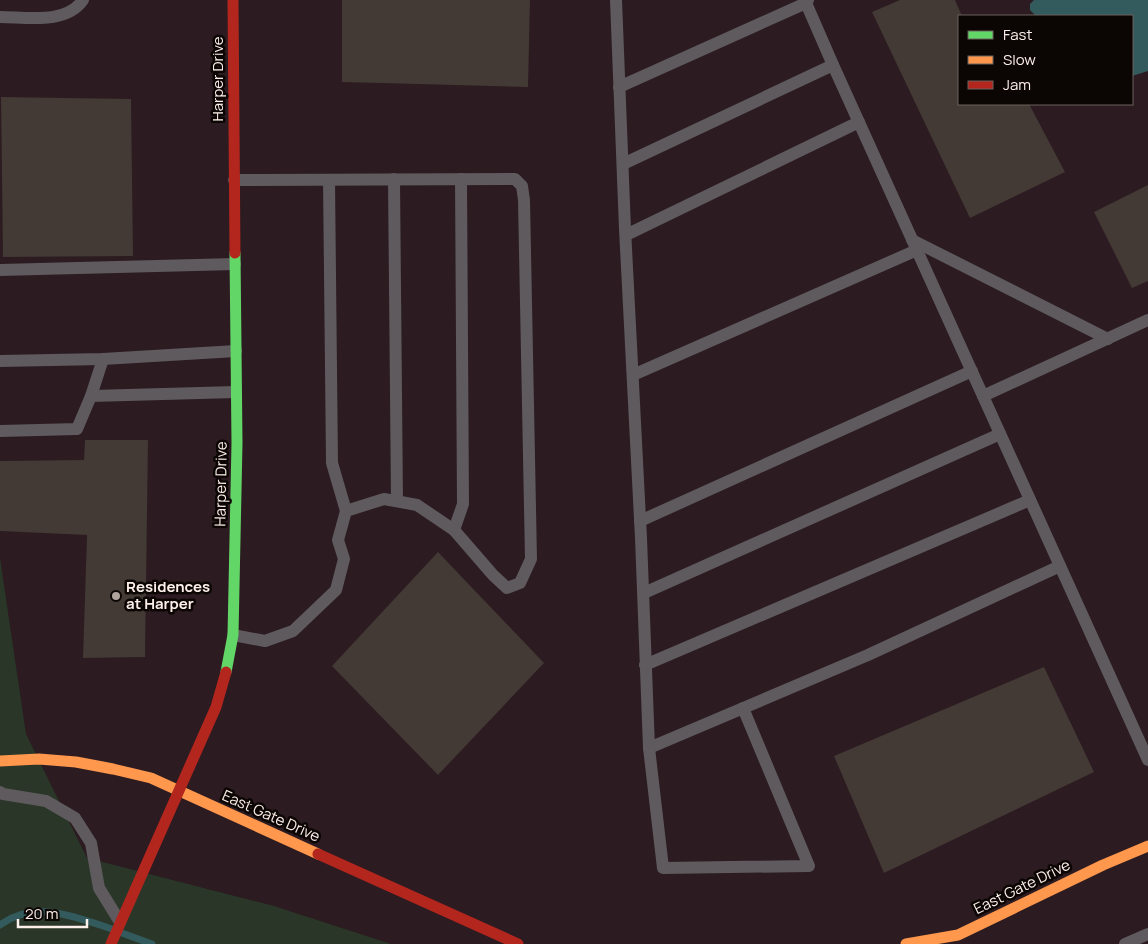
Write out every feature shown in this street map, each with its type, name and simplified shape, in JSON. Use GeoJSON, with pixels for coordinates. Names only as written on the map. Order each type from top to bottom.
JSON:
{"type":"FeatureCollection","features":[{"type":"Feature","properties":{"kind":"street","name":"Harper Drive"},"geometry":{"type":"LineString","coordinates":[[111,944],[216,707],[233,636],[237,443],[233,0]]}},
{"type":"Feature","properties":{"kind":"street","name":"East Gate Drive"},"geometry":{"type":"LineString","coordinates":[[0,761],[26,758],[71,761],[112,767],[151,778],[518,944]]}},
{"type":"Feature","properties":{"kind":"street","name":"East Gate Drive"},"geometry":{"type":"LineString","coordinates":[[906,944],[958,935],[1103,865],[1148,846]]}},
{"type":"Feature","properties":{"kind":"lane"},"geometry":{"type":"LineString","coordinates":[[0,17],[46,18],[64,15],[78,7],[83,0]]}},
{"type":"Feature","properties":{"kind":"lane"},"geometry":{"type":"LineString","coordinates":[[616,0],[644,593],[648,748],[663,868],[808,866],[743,708]]}},
{"type":"Feature","properties":{"kind":"lane"},"geometry":{"type":"LineString","coordinates":[[619,87],[806,1],[833,65],[1000,434],[1145,747],[1148,760]]}},
{"type":"Feature","properties":{"kind":"lane"},"geometry":{"type":"LineString","coordinates":[[623,164],[833,65]]}},
{"type":"Feature","properties":{"kind":"lane"},"geometry":{"type":"LineString","coordinates":[[626,235],[859,122]]}},
{"type":"Feature","properties":{"kind":"lane"},"geometry":{"type":"LineString","coordinates":[[394,179],[397,501]]}},
{"type":"Feature","properties":{"kind":"lane"},"geometry":{"type":"LineString","coordinates":[[454,530],[463,504],[462,179]]}},
{"type":"Feature","properties":{"kind":"lane"},"geometry":{"type":"LineString","coordinates":[[234,180],[515,179],[522,186],[524,200],[531,558],[520,583],[507,588],[493,575],[454,530],[417,505],[384,499],[346,511]]}},
{"type":"Feature","properties":{"kind":"lane"},"geometry":{"type":"LineString","coordinates":[[233,636],[265,641],[293,631],[336,590],[344,559],[338,540],[346,511],[332,464],[329,180]]}},
{"type":"Feature","properties":{"kind":"lane"},"geometry":{"type":"LineString","coordinates":[[915,245],[1108,339]]}},
{"type":"Feature","properties":{"kind":"lane"},"geometry":{"type":"LineString","coordinates":[[633,375],[915,245]]}},
{"type":"Feature","properties":{"kind":"lane"},"geometry":{"type":"LineString","coordinates":[[0,270],[235,264]]}},
{"type":"Feature","properties":{"kind":"lane"},"geometry":{"type":"LineString","coordinates":[[983,396],[1148,320]]}},
{"type":"Feature","properties":{"kind":"lane"},"geometry":{"type":"LineString","coordinates":[[0,362],[236,352]]}},
{"type":"Feature","properties":{"kind":"lane"},"geometry":{"type":"LineString","coordinates":[[0,431],[78,429],[103,359]]}},
{"type":"Feature","properties":{"kind":"lane"},"geometry":{"type":"LineString","coordinates":[[640,520],[972,371]]}},
{"type":"Feature","properties":{"kind":"lane"},"geometry":{"type":"LineString","coordinates":[[91,396],[236,392]]}},
{"type":"Feature","properties":{"kind":"lane"},"geometry":{"type":"LineString","coordinates":[[644,593],[1000,434]]}},
{"type":"Feature","properties":{"kind":"lane"},"geometry":{"type":"LineString","coordinates":[[645,665],[1030,500]]}},
{"type":"Feature","properties":{"kind":"lane"},"geometry":{"type":"LineString","coordinates":[[648,748],[868,655],[1060,566]]}},
{"type":"Feature","properties":{"kind":"lane"},"geometry":{"type":"LineString","coordinates":[[0,792],[46,801],[75,818],[91,843],[99,888],[120,922]]}},
{"type":"Feature","properties":{"kind":"lane"},"geometry":{"type":"LineString","coordinates":[[1125,944],[1148,934]]}},
{"type":"Feature","properties":{"kind":"shaded area"},"geometry":{"type":"Polygon","coordinates":[[[0,0],[1148,0],[1148,944],[0,944],[0,0]]]}},
{"type":"Feature","properties":{"kind":"green space"},"geometry":{"type":"Polygon","coordinates":[[[0,558],[26,734],[87,858],[274,906],[391,944],[0,944],[0,558]]]}},
{"type":"Feature","properties":{"kind":"water"},"geometry":{"type":"Polygon","coordinates":[[[1034,0],[1148,0],[1148,71],[1133,76],[1133,15],[1035,15],[1030,10],[1030,4],[1034,0]]]}},
{"type":"Feature","properties":{"kind":"building"},"geometry":{"type":"Polygon","coordinates":[[[342,0],[530,0],[528,87],[342,82],[342,0]]]}},
{"type":"Feature","properties":{"kind":"building"},"geometry":{"type":"Polygon","coordinates":[[[900,0],[955,0],[962,15],[958,15],[958,105],[1030,105],[1065,172],[970,218],[872,12],[900,0]]]}},
{"type":"Feature","properties":{"kind":"building"},"geometry":{"type":"Polygon","coordinates":[[[1,97],[131,99],[133,256],[3,257],[1,97]]]}},
{"type":"Feature","properties":{"kind":"building"},"geometry":{"type":"Polygon","coordinates":[[[1148,185],[1148,281],[1132,288],[1094,212],[1148,185]]]}},
{"type":"Feature","properties":{"kind":"building","name":"Residences at Harper"},"geometry":{"type":"Polygon","coordinates":[[[85,440],[148,440],[145,657],[83,658],[87,535],[0,531],[0,461],[84,460],[85,440]]]}},
{"type":"Feature","properties":{"kind":"building"},"geometry":{"type":"Polygon","coordinates":[[[438,552],[544,663],[438,775],[332,666],[438,552]]]}},
{"type":"Feature","properties":{"kind":"building"},"geometry":{"type":"Polygon","coordinates":[[[1044,667],[1094,772],[884,873],[834,756],[1044,667]]]}},
{"type":"Feature","properties":{"kind":"waterway"},"geometry":{"type":"LineString","coordinates":[[0,925],[13,917],[41,912],[70,916],[112,929]]}},
{"type":"Feature","properties":{"kind":"waterway"},"geometry":{"type":"LineString","coordinates":[[122,933],[152,944]]}},
{"type":"Feature","properties":{"kind":"traffic: fast"},"geometry":{"type":"LineString","coordinates":[[226,672],[233,635],[237,443],[235,253]]}},
{"type":"Feature","properties":{"kind":"traffic: slow"},"geometry":{"type":"LineString","coordinates":[[0,761],[39,759],[76,762],[151,778],[318,854]]}},
{"type":"Feature","properties":{"kind":"traffic: slow"},"geometry":{"type":"LineString","coordinates":[[906,944],[958,935],[1103,865],[1148,846]]}},
{"type":"Feature","properties":{"kind":"traffic: jam"},"geometry":{"type":"LineString","coordinates":[[233,0],[235,253]]}},
{"type":"Feature","properties":{"kind":"traffic: jam"},"geometry":{"type":"LineString","coordinates":[[111,944],[216,707],[226,672]]}},
{"type":"Feature","properties":{"kind":"traffic: jam"},"geometry":{"type":"LineString","coordinates":[[318,854],[518,944]]}},
{"type":"Feature","properties":{"kind":"place","name":"Residences at Harper"},"geometry":{"type":"Point","coordinates":[116,596]}}]}
